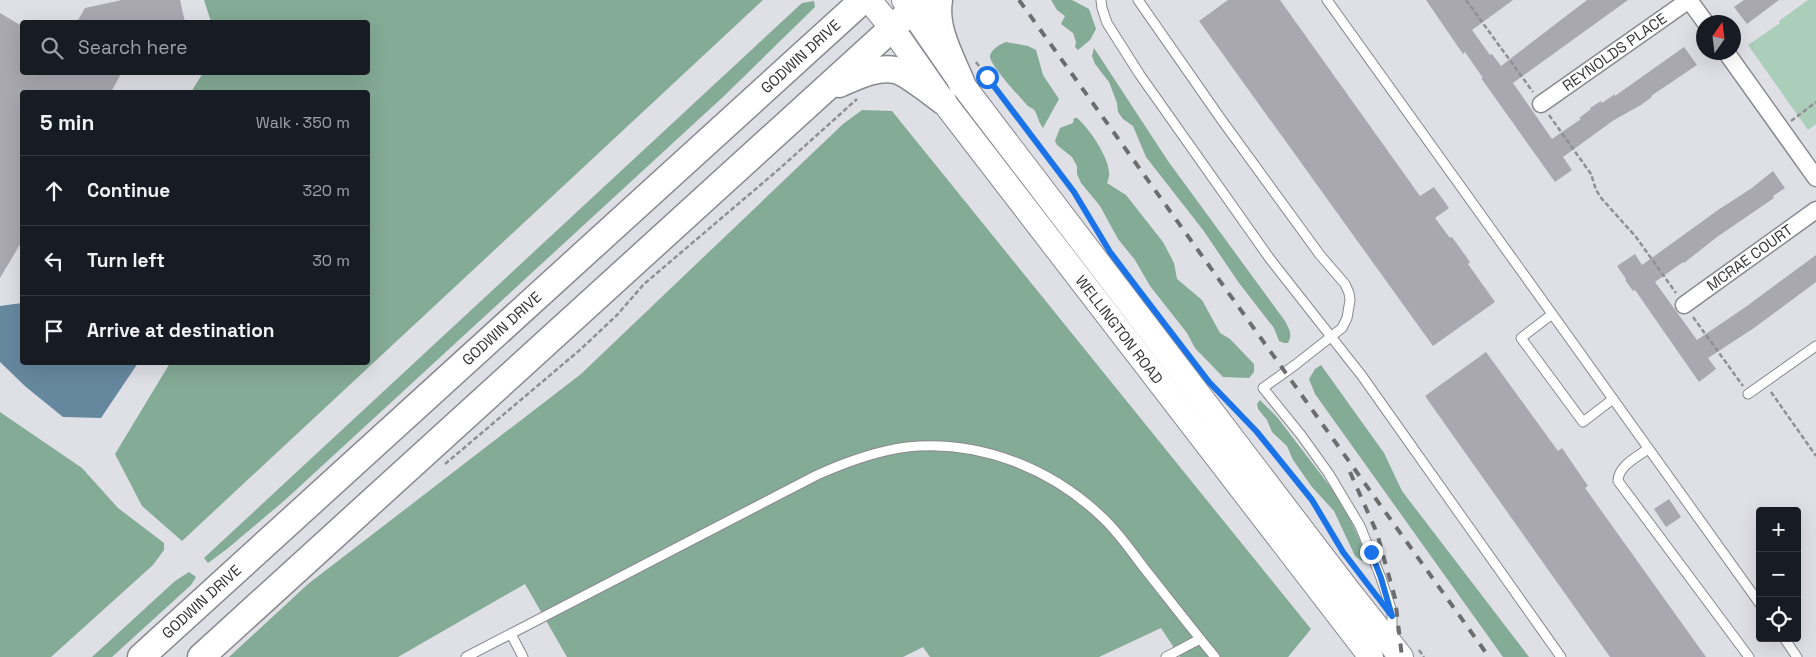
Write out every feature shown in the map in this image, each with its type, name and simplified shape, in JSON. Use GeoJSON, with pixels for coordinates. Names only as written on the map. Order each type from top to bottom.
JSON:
{"type":"FeatureCollection","features":[{"type":"Feature","properties":{"kind":"main road","name":"GODWIN DRIVE"},"geometry":{"type":"LineString","coordinates":[[141,657],[863,0]]}},
{"type":"Feature","properties":{"kind":"main road","name":"WELLINGTON ROAD"},"geometry":{"type":"LineString","coordinates":[[869,0],[892,28],[953,92],[1383,652]]}},
{"type":"Feature","properties":{"kind":"main road"},"geometry":{"type":"LineString","coordinates":[[939,0],[939,27],[953,92]]}},
{"type":"Feature","properties":{"kind":"main road","name":"WELLINGTON ROAD"},"geometry":{"type":"LineString","coordinates":[[913,3],[953,92]]}},
{"type":"Feature","properties":{"kind":"main road"},"geometry":{"type":"LineString","coordinates":[[201,657],[892,28],[913,3]]}},
{"type":"Feature","properties":{"kind":"main road"},"geometry":{"type":"LineString","coordinates":[[823,91],[848,80],[885,68],[897,70],[953,92]]}},
{"type":"Feature","properties":{"kind":"street","name":"REYNOLDS PLACE"},"geometry":{"type":"LineString","coordinates":[[1542,104],[1689,0]]}},
{"type":"Feature","properties":{"kind":"street"},"geometry":{"type":"LineString","coordinates":[[1689,0],[1700,15]]}},
{"type":"Feature","properties":{"kind":"street"},"geometry":{"type":"LineString","coordinates":[[1732,60],[1816,178]]}},
{"type":"Feature","properties":{"kind":"street","name":"MCRAE COURT"},"geometry":{"type":"LineString","coordinates":[[1684,305],[1816,210]]}},
{"type":"Feature","properties":{"kind":"lane"},"geometry":{"type":"LineString","coordinates":[[1101,0],[1107,23],[1140,75],[1270,259],[1362,376],[1561,657]]}},
{"type":"Feature","properties":{"kind":"lane"},"geometry":{"type":"LineString","coordinates":[[1138,0],[1215,111],[1320,255],[1345,284],[1349,293],[1350,300],[1347,318],[1342,328],[1262,388],[1301,435],[1329,474],[1360,526],[1381,578],[1392,612],[1383,652]]}},
{"type":"Feature","properties":{"kind":"lane"},"geometry":{"type":"LineString","coordinates":[[1327,0],[1756,598]]}},
{"type":"Feature","properties":{"kind":"lane"},"geometry":{"type":"LineString","coordinates":[[1551,315],[1521,338],[1583,422],[1613,399]]}},
{"type":"Feature","properties":{"kind":"lane"},"geometry":{"type":"LineString","coordinates":[[1748,394],[1816,346]]}},
{"type":"Feature","properties":{"kind":"lane"},"geometry":{"type":"LineString","coordinates":[[466,657],[847,462],[907,447],[934,446],[961,448],[1008,458],[1037,472],[1084,501],[1116,532],[1214,657]]}},
{"type":"Feature","properties":{"kind":"lane"},"geometry":{"type":"LineString","coordinates":[[1648,449],[1622,469],[1618,475],[1618,481],[1749,657]]}},
{"type":"Feature","properties":{"kind":"lane"},"geometry":{"type":"LineString","coordinates":[[511,634],[523,657]]}},
{"type":"Feature","properties":{"kind":"lane"},"geometry":{"type":"LineString","coordinates":[[1166,657],[1200,639]]}},
{"type":"Feature","properties":{"kind":"lane"},"geometry":{"type":"LineString","coordinates":[[1787,642],[1797,657]]}},
{"type":"Feature","properties":{"kind":"path"},"geometry":{"type":"LineString","coordinates":[[1466,0],[1591,174],[1596,190],[1602,199],[1636,237],[1748,394]]}},
{"type":"Feature","properties":{"kind":"path"},"geometry":{"type":"LineString","coordinates":[[970,55],[1074,192],[1095,227]]}},
{"type":"Feature","properties":{"kind":"path"},"geometry":{"type":"LineString","coordinates":[[443,465],[581,349],[618,315],[644,284],[778,170],[857,98]]}},
{"type":"Feature","properties":{"kind":"path"},"geometry":{"type":"LineString","coordinates":[[1781,129],[1816,102]]}},
{"type":"Feature","properties":{"kind":"path"},"geometry":{"type":"LineString","coordinates":[[1764,383],[1816,456]]}},
{"type":"Feature","properties":{"kind":"path"},"geometry":{"type":"LineString","coordinates":[[1230,403],[1257,432],[1312,500],[1339,546]]}},
{"type":"Feature","properties":{"kind":"path"},"geometry":{"type":"LineString","coordinates":[[1383,652],[1424,657]]}},
{"type":"Feature","properties":{"kind":"green space"},"geometry":{"type":"Polygon","coordinates":[[[204,0],[763,0],[182,541],[142,506],[115,454],[169,365],[370,365],[370,90],[192,90],[202,75],[370,75],[370,20],[210,20],[204,0]]]}},
{"type":"Feature","properties":{"kind":"green space"},"geometry":{"type":"Polygon","coordinates":[[[1051,0],[1072,0],[1089,9],[1096,29],[1090,40],[1078,50],[1075,47],[1076,42],[1073,33],[1061,24],[1065,16],[1057,10],[1051,0]]]}},
{"type":"Feature","properties":{"kind":"green space"},"geometry":{"type":"Polygon","coordinates":[[[1808,0],[1816,0],[1816,124],[1808,130],[1748,45],[1780,23],[1779,21],[1808,0]]]}},
{"type":"Feature","properties":{"kind":"green space"},"geometry":{"type":"Polygon","coordinates":[[[814,1],[815,7],[724,96],[285,500],[208,563],[204,558],[802,3],[814,1]]]}},
{"type":"Feature","properties":{"kind":"green space"},"geometry":{"type":"Polygon","coordinates":[[[1006,42],[1028,46],[1036,50],[1043,75],[1059,99],[1043,128],[1035,111],[1027,105],[1000,74],[990,57],[993,50],[1006,42]]]}},
{"type":"Feature","properties":{"kind":"green space"},"geometry":{"type":"Polygon","coordinates":[[[1094,48],[1168,161],[1285,321],[1290,334],[1288,343],[1279,341],[1274,328],[1239,283],[1203,230],[1146,157],[1133,126],[1123,119],[1118,112],[1117,103],[1109,82],[1095,64],[1092,56],[1094,48]]]}},
{"type":"Feature","properties":{"kind":"green space"},"geometry":{"type":"Polygon","coordinates":[[[862,110],[892,111],[1311,629],[1288,657],[1180,657],[1161,628],[1099,657],[930,657],[923,647],[903,657],[567,657],[525,584],[398,657],[229,657],[308,584],[581,374],[843,124],[862,110]]]}},
{"type":"Feature","properties":{"kind":"green space"},"geometry":{"type":"Polygon","coordinates":[[[1074,118],[1077,118],[1087,128],[1102,151],[1108,165],[1109,178],[1107,183],[1126,195],[1163,242],[1174,263],[1177,279],[1202,300],[1220,333],[1230,339],[1254,364],[1254,372],[1249,378],[1223,377],[1195,348],[1187,333],[1150,286],[1135,260],[1118,239],[1100,206],[1081,183],[1077,174],[1077,166],[1072,157],[1057,145],[1055,141],[1060,128],[1073,123],[1074,118]]]}},
{"type":"Feature","properties":{"kind":"green space"},"geometry":{"type":"Polygon","coordinates":[[[1321,365],[1384,453],[1402,491],[1529,657],[1503,657],[1315,394],[1309,379],[1315,369],[1321,365]]]}},
{"type":"Feature","properties":{"kind":"green space"},"geometry":{"type":"Polygon","coordinates":[[[1260,400],[1277,417],[1342,502],[1365,553],[1365,560],[1362,561],[1355,556],[1334,511],[1312,487],[1293,460],[1287,446],[1272,432],[1267,420],[1258,409],[1257,404],[1260,400]]]}},
{"type":"Feature","properties":{"kind":"green space"},"geometry":{"type":"Polygon","coordinates":[[[0,412],[82,468],[118,508],[164,543],[164,550],[153,565],[51,657],[0,657],[0,412]]]}},
{"type":"Feature","properties":{"kind":"green space"},"geometry":{"type":"Polygon","coordinates":[[[189,572],[196,577],[191,585],[112,657],[92,657],[175,581],[189,572]]]}},
{"type":"Feature","properties":{"kind":"water"},"geometry":{"type":"Polygon","coordinates":[[[20,303],[20,365],[137,365],[101,418],[63,417],[26,387],[0,362],[0,306],[20,303]]]}},
{"type":"Feature","properties":{"kind":"building"},"geometry":{"type":"Polygon","coordinates":[[[122,0],[180,0],[185,20],[78,20],[85,8],[122,0]]]}},
{"type":"Feature","properties":{"kind":"building"},"geometry":{"type":"Polygon","coordinates":[[[1228,0],[1280,0],[1420,196],[1434,187],[1449,208],[1435,218],[1470,262],[1468,264],[1495,302],[1433,346],[1199,21],[1228,0]]]}},
{"type":"Feature","properties":{"kind":"building"},"geometry":{"type":"Polygon","coordinates":[[[1426,0],[1513,0],[1472,30],[1490,55],[1492,54],[1501,66],[1587,0],[1628,0],[1513,83],[1552,139],[1581,119],[1579,118],[1590,108],[1601,101],[1602,103],[1615,94],[1615,96],[1684,47],[1697,65],[1651,96],[1641,105],[1614,120],[1563,157],[1572,170],[1555,182],[1481,78],[1483,78],[1465,52],[1463,54],[1426,0]]]}},
{"type":"Feature","properties":{"kind":"building"},"geometry":{"type":"Polygon","coordinates":[[[1744,0],[1779,0],[1747,24],[1734,7],[1744,0]]]}},
{"type":"Feature","properties":{"kind":"building"},"geometry":{"type":"Polygon","coordinates":[[[0,13],[20,25],[20,75],[120,75],[112,90],[20,90],[20,244],[0,278],[0,13]]]}},
{"type":"Feature","properties":{"kind":"building"},"geometry":{"type":"Polygon","coordinates":[[[1773,171],[1785,188],[1773,196],[1774,198],[1655,282],[1697,340],[1816,255],[1816,282],[1754,328],[1708,358],[1716,369],[1699,382],[1635,290],[1633,291],[1625,280],[1617,266],[1635,254],[1642,265],[1752,188],[1773,171]]]}},
{"type":"Feature","properties":{"kind":"building"},"geometry":{"type":"Polygon","coordinates":[[[1486,352],[1558,451],[1562,448],[1588,486],[1585,488],[1706,657],[1610,657],[1425,396],[1486,352]]]}},
{"type":"Feature","properties":{"kind":"building"},"geometry":{"type":"Polygon","coordinates":[[[1669,499],[1681,517],[1666,527],[1654,509],[1669,499]]]}},
{"type":"Feature","properties":{"kind":"railway"},"geometry":{"type":"LineString","coordinates":[[1019,0],[1489,657]]}},
{"type":"Feature","properties":{"kind":"railway"},"geometry":{"type":"LineString","coordinates":[[1350,472],[1377,533],[1395,598],[1402,657]]}},
{"type":"Feature","properties":{"kind":"route"},"geometry":{"type":"LineString","coordinates":[[987,77],[1074,192],[1110,252],[1209,382],[1238,410],[1312,500],[1334,540],[1392,616],[1371,552]]}}]}
